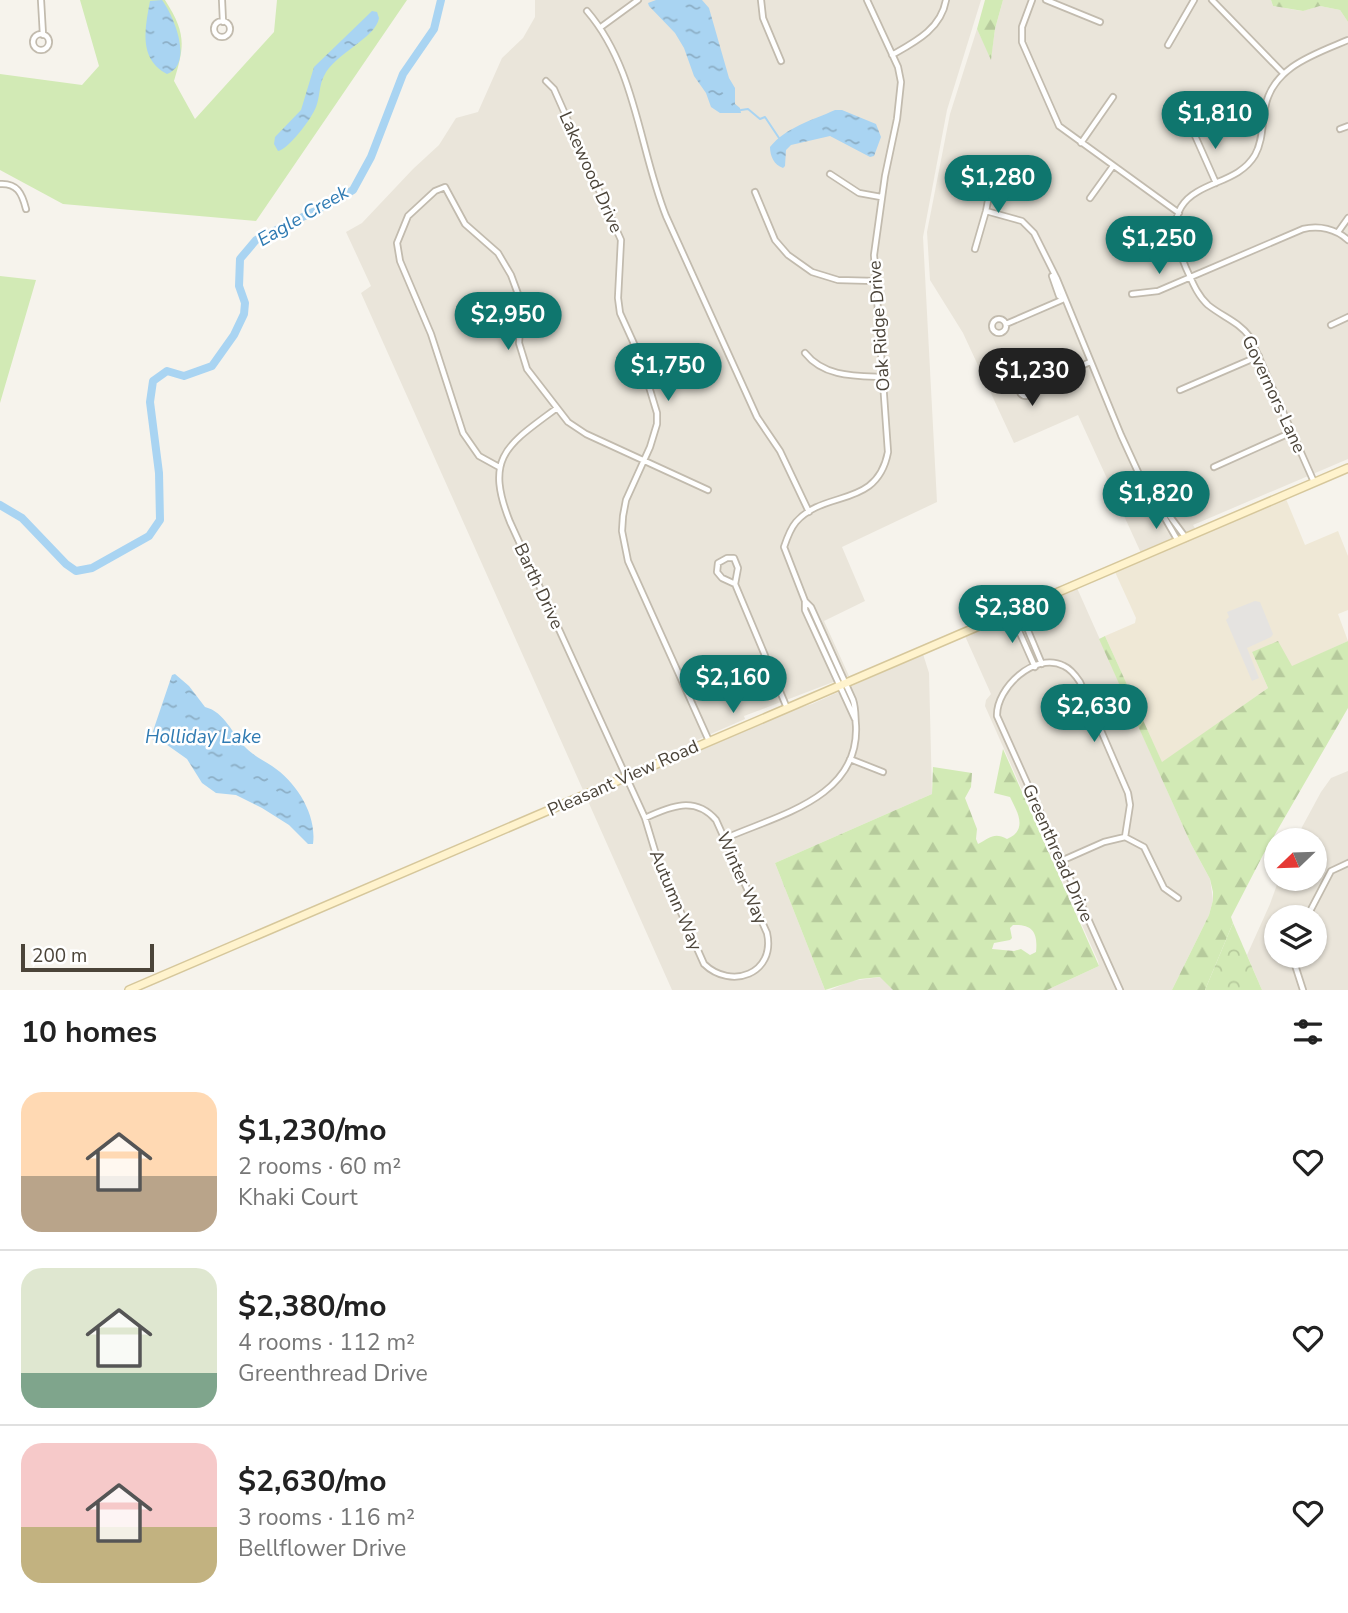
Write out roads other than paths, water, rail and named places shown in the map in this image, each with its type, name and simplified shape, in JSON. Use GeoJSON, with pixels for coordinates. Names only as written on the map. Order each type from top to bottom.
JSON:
{"type":"FeatureCollection","features":[{"type":"Feature","properties":{"kind":"main road","name":"Pleasant View Road"},"geometry":{"type":"LineString","coordinates":[[129,990],[1348,468]]}},
{"type":"Feature","properties":{"kind":"street"},"geometry":{"type":"LineString","coordinates":[[41,0],[43,35]]}},
{"type":"Feature","properties":{"kind":"street"},"geometry":{"type":"LineString","coordinates":[[222,0],[223,22]]}},
{"type":"Feature","properties":{"kind":"street"},"geometry":{"type":"LineString","coordinates":[[601,27],[638,0]]}},
{"type":"Feature","properties":{"kind":"street"},"geometry":{"type":"LineString","coordinates":[[761,0],[763,18],[781,61]]}},
{"type":"Feature","properties":{"kind":"street","name":"Oak Ridge Drive"},"geometry":{"type":"LineString","coordinates":[[850,759],[855,742],[856,709],[811,607],[805,601],[784,547],[796,522],[809,512],[874,483],[885,465],[888,453],[874,255],[881,197],[895,131],[900,91],[898,67],[867,0]]}},
{"type":"Feature","properties":{"kind":"street"},"geometry":{"type":"LineString","coordinates":[[892,55],[918,41],[933,28],[946,0]]}},
{"type":"Feature","properties":{"kind":"street"},"geometry":{"type":"LineString","coordinates":[[1032,0],[1022,27],[1024,48],[1059,126],[1179,213],[1193,195],[1241,170],[1255,155],[1268,95],[1283,73],[1297,62],[1348,40]]}},
{"type":"Feature","properties":{"kind":"street"},"geometry":{"type":"LineString","coordinates":[[1046,0],[1100,22]]}},
{"type":"Feature","properties":{"kind":"street"},"geometry":{"type":"LineString","coordinates":[[1168,45],[1194,0]]}},
{"type":"Feature","properties":{"kind":"street"},"geometry":{"type":"LineString","coordinates":[[1212,0],[1283,73]]}},
{"type":"Feature","properties":{"kind":"street"},"geometry":{"type":"LineString","coordinates":[[587,11],[601,27],[635,102],[654,186],[666,216],[757,416],[780,452],[809,512]]}},
{"type":"Feature","properties":{"kind":"street","name":"Lakewood Drive"},"geometry":{"type":"LineString","coordinates":[[546,81],[554,89],[621,240],[618,298],[620,313],[643,366],[657,413],[653,436],[626,500],[622,531],[624,548],[709,741]]}},
{"type":"Feature","properties":{"kind":"street"},"geometry":{"type":"LineString","coordinates":[[1081,143],[1112,97]]}},
{"type":"Feature","properties":{"kind":"street"},"geometry":{"type":"LineString","coordinates":[[1340,129],[1348,126]]}},
{"type":"Feature","properties":{"kind":"street"},"geometry":{"type":"LineString","coordinates":[[1192,129],[1216,183]]}},
{"type":"Feature","properties":{"kind":"street"},"geometry":{"type":"LineString","coordinates":[[1090,198],[1113,166]]}},
{"type":"Feature","properties":{"kind":"street"},"geometry":{"type":"LineString","coordinates":[[830,174],[859,193],[881,197]]}},
{"type":"Feature","properties":{"kind":"street"},"geometry":{"type":"LineString","coordinates":[[975,249],[993,175]]}},
{"type":"Feature","properties":{"kind":"street"},"geometry":{"type":"LineString","coordinates":[[0,184],[9,184],[18,189],[26,208]]}},
{"type":"Feature","properties":{"kind":"street"},"geometry":{"type":"LineString","coordinates":[[557,408],[518,437],[499,467],[479,456],[463,433],[431,334],[400,261],[397,243],[408,216],[435,191],[445,187],[465,224],[498,253],[511,275],[518,294],[521,312],[519,343],[527,369],[568,422],[577,429],[708,490]]}},
{"type":"Feature","properties":{"kind":"street"},"geometry":{"type":"LineString","coordinates":[[755,192],[775,240],[788,255],[812,272],[838,280],[875,281]]}},
{"type":"Feature","properties":{"kind":"street"},"geometry":{"type":"LineString","coordinates":[[986,211],[1021,221],[1034,233],[1057,279],[1149,496],[1169,515],[1182,540]]}},
{"type":"Feature","properties":{"kind":"street","name":"Governors Lane"},"geometry":{"type":"LineString","coordinates":[[1179,213],[1175,239],[1190,277],[1208,304],[1244,329],[1259,356],[1314,482]]}},
{"type":"Feature","properties":{"kind":"street"},"geometry":{"type":"LineString","coordinates":[[1338,233],[1348,218]]}},
{"type":"Feature","properties":{"kind":"street"},"geometry":{"type":"LineString","coordinates":[[1132,294],[1152,293],[1303,229],[1322,228],[1338,233],[1348,240]]}},
{"type":"Feature","properties":{"kind":"street"},"geometry":{"type":"LineString","coordinates":[[1006,324],[1064,299]]}},
{"type":"Feature","properties":{"kind":"street"},"geometry":{"type":"LineString","coordinates":[[1331,324],[1348,317]]}},
{"type":"Feature","properties":{"kind":"street"},"geometry":{"type":"LineString","coordinates":[[806,352],[824,368],[838,373],[882,377]]}},
{"type":"Feature","properties":{"kind":"street"},"geometry":{"type":"LineString","coordinates":[[1180,390],[1259,356]]}},
{"type":"Feature","properties":{"kind":"street"},"geometry":{"type":"LineString","coordinates":[[1033,387],[1090,362]]}},
{"type":"Feature","properties":{"kind":"street"},"geometry":{"type":"LineString","coordinates":[[1214,467],[1292,432]]}},
{"type":"Feature","properties":{"kind":"street","name":"Barth Drive"},"geometry":{"type":"LineString","coordinates":[[499,467],[499,493],[510,522],[626,778]]}},
{"type":"Feature","properties":{"kind":"street"},"geometry":{"type":"LineString","coordinates":[[735,584],[722,578],[717,572],[718,563],[727,558],[734,558],[738,568],[735,584],[788,708]]}},
{"type":"Feature","properties":{"kind":"street"},"geometry":{"type":"LineString","coordinates":[[1015,611],[1042,664],[1065,666],[1080,682],[1128,793],[1130,805],[1125,837]]}},
{"type":"Feature","properties":{"kind":"street"},"geometry":{"type":"LineString","coordinates":[[1015,611],[1035,667]]}},
{"type":"Feature","properties":{"kind":"street","name":"Greenthread Drive"},"geometry":{"type":"LineString","coordinates":[[1042,664],[1013,678],[1005,687],[996,706],[997,716],[1120,990]]}},
{"type":"Feature","properties":{"kind":"street"},"geometry":{"type":"LineString","coordinates":[[726,838],[819,797],[839,781],[850,759],[883,772]]}},
{"type":"Feature","properties":{"kind":"street","name":"Autumn Way"},"geometry":{"type":"LineString","coordinates":[[626,778],[645,818],[658,861],[704,964],[717,976],[734,980],[752,974],[757,969]]}},
{"type":"Feature","properties":{"kind":"street","name":"Winter Way"},"geometry":{"type":"LineString","coordinates":[[645,818],[670,807],[687,804],[711,814],[726,838],[766,933],[769,945],[767,955],[757,969]]}},
{"type":"Feature","properties":{"kind":"street"},"geometry":{"type":"LineString","coordinates":[[1061,860],[1104,842],[1125,837],[1144,847],[1164,888],[1178,898]]}},
{"type":"Feature","properties":{"kind":"street"},"geometry":{"type":"LineString","coordinates":[[1313,905],[1331,871],[1348,863]]}},
{"type":"Feature","properties":{"kind":"street"},"geometry":{"type":"LineString","coordinates":[[1296,968],[1303,990]]}},
{"type":"Feature","properties":{"kind":"water"},"geometry":{"type":"Polygon","coordinates":[[[162,0],[176,28],[180,50],[175,69],[167,74],[151,60],[146,42],[150,1],[162,0]]]}},
{"type":"Feature","properties":{"kind":"water"},"geometry":{"type":"Polygon","coordinates":[[[656,0],[702,0],[709,8],[729,78],[735,88],[735,104],[741,113],[720,113],[711,107],[675,33],[649,6],[648,3],[656,0]]]}},
{"type":"Feature","properties":{"kind":"water"},"geometry":{"type":"Polygon","coordinates":[[[372,11],[377,12],[379,18],[376,25],[329,68],[322,80],[314,112],[293,140],[278,151],[274,144],[275,137],[301,110],[314,67],[372,11]]]}},
{"type":"Feature","properties":{"kind":"water"},"geometry":{"type":"Polygon","coordinates":[[[835,110],[842,110],[876,124],[881,137],[874,156],[870,157],[830,136],[791,145],[786,150],[783,168],[775,162],[770,147],[776,140],[800,125],[835,110]]]}},
{"type":"Feature","properties":{"kind":"water","name":"Holliday Lake"},"geometry":{"type":"Polygon","coordinates":[[[175,674],[189,686],[205,707],[223,718],[246,748],[281,773],[297,790],[312,821],[313,844],[308,844],[289,825],[262,808],[236,795],[216,793],[202,783],[187,759],[163,742],[154,741],[151,737],[172,675],[175,674]]]}},
{"type":"Feature","properties":{"kind":"waterway","name":"Eagle Creek"},"geometry":{"type":"LineString","coordinates":[[0,505],[22,518],[76,571],[92,568],[149,536],[160,520],[159,473],[150,402],[153,381],[167,371],[184,376],[212,366],[234,335],[244,314],[245,303],[239,286],[240,259],[256,240],[353,190],[371,157],[403,74],[434,29],[441,0]]}},
{"type":"Feature","properties":{"kind":"waterway"},"geometry":{"type":"LineString","coordinates":[[741,110],[748,109],[760,119],[765,117],[779,138]]}}]}
